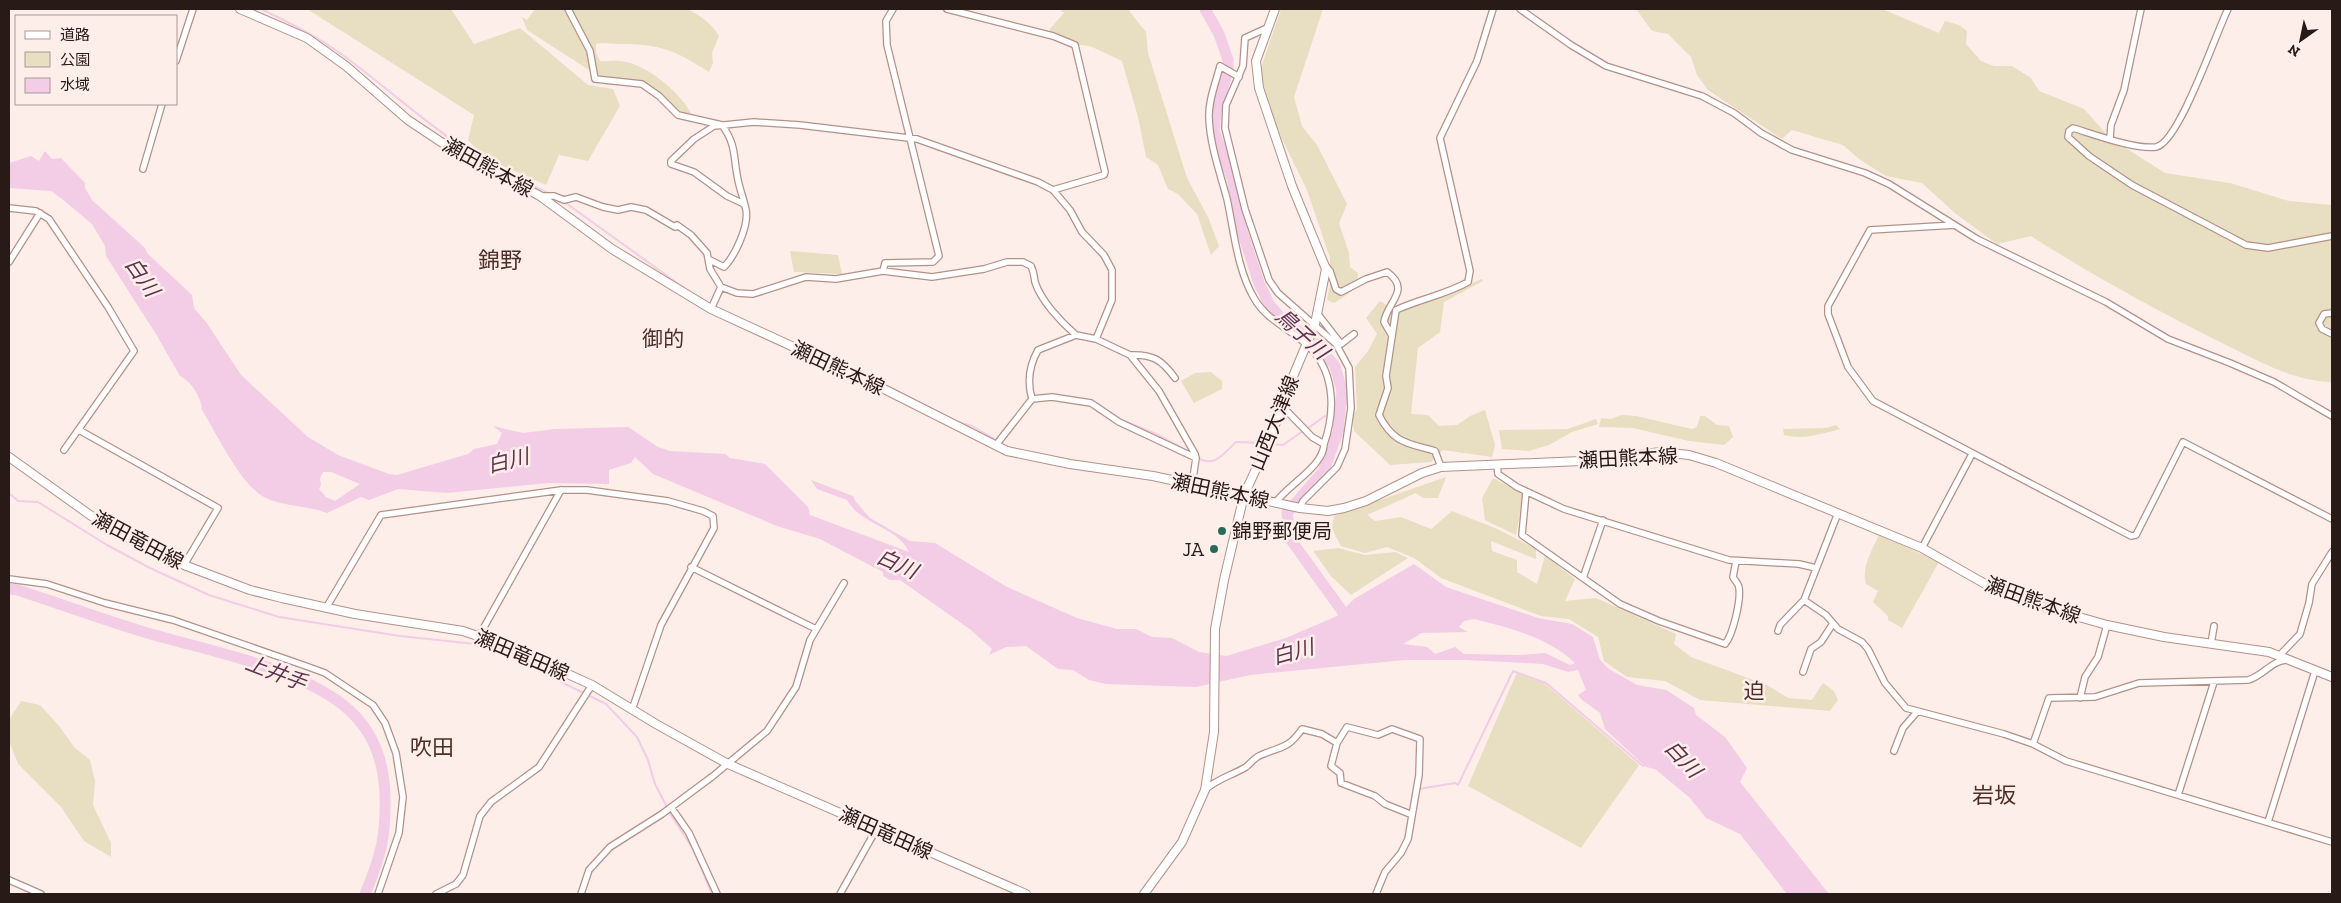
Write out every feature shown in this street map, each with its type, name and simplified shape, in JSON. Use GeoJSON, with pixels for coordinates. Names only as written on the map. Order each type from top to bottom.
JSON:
{"type":"FeatureCollection","features":[{"type":"Feature","properties":{"kind":"main road","name":"瀬田熊本線"},"geometry":{"type":"LineString","coordinates":[[240,9],[307,38],[346,66],[408,120],[441,142],[540,196],[612,249],[711,309],[874,384],[1017,454],[1192,485],[1300,508],[1328,511],[1366,501],[1422,473],[1441,467],[1581,461],[1661,452],[1689,455],[1716,463],[1922,548],[1999,591],[2107,625],[2280,655],[2332,677]]}},
{"type":"Feature","properties":{"kind":"main road","name":"山西大津線"},"geometry":{"type":"LineString","coordinates":[[1144,894],[1182,842],[1206,790],[1214,732],[1215,628],[1224,580],[1244,496],[1273,432],[1281,405],[1314,325],[1326,269],[1292,186],[1259,88],[1256,60],[1275,9]]}},
{"type":"Feature","properties":{"kind":"main road","name":"瀬田竜田線"},"geometry":{"type":"LineString","coordinates":[[9,457],[124,536],[184,565],[250,590],[326,608],[392,621],[463,631],[479,636],[592,685],[728,764],[1026,894]]}},
{"type":"Feature","properties":{"kind":"street"},"geometry":{"type":"LineString","coordinates":[[178,55],[193,9]]}},
{"type":"Feature","properties":{"kind":"street"},"geometry":{"type":"LineString","coordinates":[[568,9],[590,51],[595,79],[642,84],[659,96],[678,115],[722,125],[732,138],[736,153],[738,178],[746,212],[739,242],[732,258],[724,267],[710,260]]}},
{"type":"Feature","properties":{"kind":"street"},"geometry":{"type":"LineString","coordinates":[[883,271],[885,263],[933,262],[939,256],[888,45],[886,21],[893,9]]}},
{"type":"Feature","properties":{"kind":"street"},"geometry":{"type":"LineString","coordinates":[[947,9],[1044,34],[1075,45],[1105,172],[1104,175],[1094,179],[1053,190]]}},
{"type":"Feature","properties":{"kind":"street"},"geometry":{"type":"LineString","coordinates":[[1441,467],[1434,451],[1397,439],[1386,430],[1379,415],[1388,388],[1386,376],[1390,334],[1396,310],[1410,303],[1456,289],[1468,282],[1470,271],[1440,138],[1477,61],[1493,9]]}},
{"type":"Feature","properties":{"kind":"street"},"geometry":{"type":"LineString","coordinates":[[1520,9],[1571,45],[1606,66],[1702,96],[1734,113],[1761,133],[1792,150],[1865,173],[1889,184],[1977,239],[2106,302],[2168,339],[2274,382],[2332,416]]}},
{"type":"Feature","properties":{"kind":"street"},"geometry":{"type":"LineString","coordinates":[[2110,138],[2111,125],[2124,90],[2141,9]]}},
{"type":"Feature","properties":{"kind":"street"},"geometry":{"type":"LineString","coordinates":[[2228,9],[2180,122],[2168,140],[2155,147],[2136,146],[2073,128],[2069,131],[2068,137],[2089,156],[2132,185],[2246,246],[2268,248],[2332,236]]}},
{"type":"Feature","properties":{"kind":"street"},"geometry":{"type":"LineString","coordinates":[[1267,28],[1245,38],[1243,66],[1226,104],[1225,128],[1245,208],[1269,280],[1278,294],[1336,344],[1348,368],[1351,408],[1345,449],[1337,467],[1303,501],[1300,508]]}},
{"type":"Feature","properties":{"kind":"street"},"geometry":{"type":"LineString","coordinates":[[1238,76],[1220,66],[1209,116],[1244,277],[1253,298],[1267,316],[1313,350],[1326,370],[1332,392],[1324,450],[1318,461],[1284,491],[1276,502]]}},
{"type":"Feature","properties":{"kind":"street"},"geometry":{"type":"LineString","coordinates":[[142,168],[162,105]]}},
{"type":"Feature","properties":{"kind":"street"},"geometry":{"type":"LineString","coordinates":[[744,204],[727,196],[694,172],[671,164],[670,161],[694,139],[714,126],[754,122],[881,133],[912,139],[984,161],[1038,182],[1053,190],[1070,210],[1082,232],[1104,255],[1112,270],[1112,300],[1096,339]]}},
{"type":"Feature","properties":{"kind":"street"},"geometry":{"type":"LineString","coordinates":[[540,196],[554,196],[564,200],[576,197],[618,210],[630,207],[646,210],[691,235],[707,253],[710,260],[710,269],[721,287],[737,293],[754,294],[806,277],[836,279],[883,271],[932,277],[984,269],[1007,262],[1023,262],[1031,266],[1036,282],[1046,301],[1062,322],[1076,335],[1096,339],[1130,355],[1140,355],[1156,359],[1165,364],[1175,378]]}},
{"type":"Feature","properties":{"kind":"street"},"geometry":{"type":"LineString","coordinates":[[9,208],[40,212],[61,235],[134,351],[64,450]]}},
{"type":"Feature","properties":{"kind":"street"},"geometry":{"type":"LineString","coordinates":[[9,262],[40,212]]}},
{"type":"Feature","properties":{"kind":"street"},"geometry":{"type":"LineString","coordinates":[[1955,225],[1870,230],[1828,306],[1828,314],[1848,367],[1874,401],[2131,536],[2136,535],[2183,442],[2332,519]]}},
{"type":"Feature","properties":{"kind":"street"},"geometry":{"type":"LineString","coordinates":[[1323,263],[1330,271],[1336,289],[1341,292],[1378,274],[1387,272],[1393,276],[1397,282],[1398,296],[1387,311],[1384,322],[1390,334]]}},
{"type":"Feature","properties":{"kind":"street"},"geometry":{"type":"LineString","coordinates":[[711,309],[721,287]]}},
{"type":"Feature","properties":{"kind":"street"},"geometry":{"type":"LineString","coordinates":[[1317,313],[1341,344],[1354,334]]}},
{"type":"Feature","properties":{"kind":"street"},"geometry":{"type":"LineString","coordinates":[[2332,313],[2324,314],[2319,323],[2322,329],[2332,334]]}},
{"type":"Feature","properties":{"kind":"street"},"geometry":{"type":"LineString","coordinates":[[1032,399],[1028,386],[1032,364],[1038,350],[1076,335]]}},
{"type":"Feature","properties":{"kind":"street"},"geometry":{"type":"LineString","coordinates":[[1130,355],[1159,391],[1196,458],[1192,485]]}},
{"type":"Feature","properties":{"kind":"street"},"geometry":{"type":"LineString","coordinates":[[996,445],[1032,399],[1052,397],[1091,403],[1119,422],[1196,458]]}},
{"type":"Feature","properties":{"kind":"street"},"geometry":{"type":"LineString","coordinates":[[1281,405],[1312,437],[1324,444]]}},
{"type":"Feature","properties":{"kind":"street"},"geometry":{"type":"LineString","coordinates":[[79,430],[218,508],[184,565]]}},
{"type":"Feature","properties":{"kind":"street"},"geometry":{"type":"LineString","coordinates":[[1922,548],[1972,454]]}},
{"type":"Feature","properties":{"kind":"street"},"geometry":{"type":"LineString","coordinates":[[1496,464],[1498,474],[1526,492],[1564,509],[1736,562],[1799,564],[1816,568]]}},
{"type":"Feature","properties":{"kind":"street"},"geometry":{"type":"LineString","coordinates":[[479,636],[561,490]]}},
{"type":"Feature","properties":{"kind":"street"},"geometry":{"type":"LineString","coordinates":[[326,608],[381,515],[561,490],[587,490],[668,501],[703,511],[712,516],[714,528],[661,625],[633,707],[634,711]]}},
{"type":"Feature","properties":{"kind":"street"},"geometry":{"type":"LineString","coordinates":[[1526,492],[1522,535],[1620,604],[1659,621],[1725,644],[1734,622],[1738,600],[1739,587],[1733,577],[1736,562]]}},
{"type":"Feature","properties":{"kind":"street"},"geometry":{"type":"LineString","coordinates":[[1778,631],[1780,625],[1804,600],[1838,513]]}},
{"type":"Feature","properties":{"kind":"street"},"geometry":{"type":"LineString","coordinates":[[1583,578],[1602,520]]}},
{"type":"Feature","properties":{"kind":"street"},"geometry":{"type":"LineString","coordinates":[[2280,655],[2300,634],[2312,584],[2332,552]]}},
{"type":"Feature","properties":{"kind":"street"},"geometry":{"type":"LineString","coordinates":[[691,567],[816,629]]}},
{"type":"Feature","properties":{"kind":"street"},"geometry":{"type":"LineString","coordinates":[[9,579],[47,584],[105,603],[173,620],[317,670],[373,705],[385,723],[396,753],[402,798],[399,833],[378,894]]}},
{"type":"Feature","properties":{"kind":"street"},"geometry":{"type":"LineString","coordinates":[[581,894],[589,870],[610,847],[668,809],[728,764],[767,731],[796,687],[805,652],[816,629],[844,583]]}},
{"type":"Feature","properties":{"kind":"street"},"geometry":{"type":"LineString","coordinates":[[1804,600],[1826,615],[1832,625],[1862,642],[1901,705],[1917,712],[2033,744],[2066,761],[2332,842]]}},
{"type":"Feature","properties":{"kind":"street"},"geometry":{"type":"LineString","coordinates":[[1803,672],[1811,649],[1821,642],[1832,625]]}},
{"type":"Feature","properties":{"kind":"street"},"geometry":{"type":"LineString","coordinates":[[2080,698],[2085,676],[2098,657],[2107,625]]}},
{"type":"Feature","properties":{"kind":"street"},"geometry":{"type":"LineString","coordinates":[[2212,644],[2214,626]]}},
{"type":"Feature","properties":{"kind":"street"},"geometry":{"type":"LineString","coordinates":[[2033,744],[2049,698],[2095,697],[2140,684],[2214,682],[2256,678],[2279,660],[2290,660]]}},
{"type":"Feature","properties":{"kind":"street"},"geometry":{"type":"LineString","coordinates":[[2268,822],[2315,671]]}},
{"type":"Feature","properties":{"kind":"street"},"geometry":{"type":"LineString","coordinates":[[2178,795],[2214,682]]}},
{"type":"Feature","properties":{"kind":"street"},"geometry":{"type":"LineString","coordinates":[[436,894],[456,884],[463,875],[480,816],[491,802],[539,767],[592,685]]}},
{"type":"Feature","properties":{"kind":"street"},"geometry":{"type":"LineString","coordinates":[[1894,751],[1903,728],[1917,712]]}},
{"type":"Feature","properties":{"kind":"street"},"geometry":{"type":"LineString","coordinates":[[1376,894],[1385,872],[1405,847],[1419,775],[1420,739],[1392,729],[1378,735],[1347,727],[1337,744],[1331,766],[1340,773],[1340,783],[1376,796],[1386,804],[1410,814]]}},
{"type":"Feature","properties":{"kind":"street"},"geometry":{"type":"LineString","coordinates":[[1206,790],[1233,772],[1246,767],[1259,755],[1285,748],[1293,743],[1302,729],[1322,734],[1337,744]]}},
{"type":"Feature","properties":{"kind":"street"},"geometry":{"type":"LineString","coordinates":[[668,809],[689,833],[717,894]]}},
{"type":"Feature","properties":{"kind":"street"},"geometry":{"type":"LineString","coordinates":[[840,894],[877,828]]}},
{"type":"Feature","properties":{"kind":"street"},"geometry":{"type":"LineString","coordinates":[[9,880],[41,894]]}},
{"type":"Feature","properties":{"kind":"green space"},"geometry":{"type":"Polygon","coordinates":[[[307,9],[451,9],[474,44],[520,28],[588,85],[613,89],[620,106],[588,161],[559,155],[546,185],[485,158],[468,140],[474,115],[307,9]]]}},
{"type":"Feature","properties":{"kind":"green space"},"geometry":{"type":"Polygon","coordinates":[[[535,9],[687,9],[701,17],[719,36],[712,53],[713,63],[709,72],[676,53],[657,47],[633,44],[596,44],[596,53],[600,61],[629,63],[651,73],[672,89],[692,116],[674,109],[648,87],[609,83],[527,30],[522,17],[527,20],[535,9]]]}},
{"type":"Feature","properties":{"kind":"green space"},"geometry":{"type":"Polygon","coordinates":[[[1059,9],[1131,9],[1129,11],[1146,32],[1148,53],[1187,178],[1208,217],[1219,246],[1211,255],[1197,214],[1178,194],[1168,189],[1158,165],[1146,157],[1138,117],[1122,61],[1090,46],[1063,43],[1049,30],[1064,13],[1059,9]]]}},
{"type":"Feature","properties":{"kind":"green space"},"geometry":{"type":"Polygon","coordinates":[[[1281,9],[1323,9],[1294,97],[1302,126],[1317,145],[1347,204],[1339,223],[1349,253],[1350,267],[1358,273],[1358,278],[1354,288],[1334,303],[1327,300],[1330,283],[1330,258],[1307,190],[1269,112],[1261,85],[1261,68],[1281,9]]]}},
{"type":"Feature","properties":{"kind":"green space"},"geometry":{"type":"Polygon","coordinates":[[[1636,9],[1882,9],[1939,33],[1945,21],[1959,25],[1967,31],[1966,44],[1981,61],[1994,66],[2012,66],[2031,78],[2039,91],[2084,109],[2110,138],[2165,173],[2230,183],[2289,201],[2332,205],[2332,382],[2302,378],[2260,362],[2147,304],[2031,236],[1997,244],[1956,214],[1922,183],[1886,176],[1859,159],[1843,145],[1792,130],[1782,139],[1708,90],[1697,75],[1691,57],[1668,34],[1652,31],[1636,9]]]}},
{"type":"Feature","properties":{"kind":"green space"},"geometry":{"type":"Polygon","coordinates":[[[790,251],[838,255],[842,274],[794,272],[790,251]]]}},
{"type":"Feature","properties":{"kind":"green space"},"geometry":{"type":"Polygon","coordinates":[[[1482,279],[1483,281],[1444,302],[1440,332],[1418,348],[1411,414],[1428,415],[1439,426],[1457,425],[1470,416],[1485,410],[1495,445],[1492,457],[1443,450],[1431,462],[1390,465],[1354,431],[1352,417],[1357,409],[1355,367],[1368,351],[1377,334],[1366,318],[1380,301],[1399,312],[1482,279]]]}},
{"type":"Feature","properties":{"kind":"green space"},"geometry":{"type":"Polygon","coordinates":[[[1211,372],[1222,381],[1222,389],[1194,403],[1181,381],[1195,373],[1211,372]]]}},
{"type":"Feature","properties":{"kind":"green space"},"geometry":{"type":"Polygon","coordinates":[[[1622,415],[1636,416],[1692,429],[1697,427],[1700,416],[1705,416],[1717,425],[1729,426],[1733,437],[1724,445],[1689,441],[1633,428],[1599,427],[1601,418],[1610,419],[1622,415]]]}},
{"type":"Feature","properties":{"kind":"green space"},"geometry":{"type":"Polygon","coordinates":[[[1596,419],[1598,424],[1572,432],[1549,445],[1529,451],[1502,449],[1499,430],[1568,429],[1596,419]]]}},
{"type":"Feature","properties":{"kind":"green space"},"geometry":{"type":"Polygon","coordinates":[[[1836,425],[1840,429],[1805,437],[1784,435],[1783,429],[1827,428],[1836,425]]]}},
{"type":"Feature","properties":{"kind":"green space"},"geometry":{"type":"Polygon","coordinates":[[[1446,477],[1438,498],[1423,498],[1416,493],[1367,515],[1375,521],[1401,517],[1431,529],[1452,511],[1497,529],[1536,549],[1536,559],[1491,541],[1492,551],[1517,560],[1517,572],[1537,584],[1545,556],[1575,579],[1565,601],[1596,598],[1676,634],[1674,644],[1691,657],[1767,685],[1788,698],[1812,700],[1823,683],[1834,691],[1838,700],[1830,711],[1700,700],[1665,681],[1627,677],[1604,661],[1598,637],[1569,619],[1541,616],[1441,578],[1414,558],[1387,547],[1365,553],[1341,546],[1332,529],[1334,516],[1446,477]]]}},
{"type":"Feature","properties":{"kind":"green space"},"geometry":{"type":"Polygon","coordinates":[[[1493,478],[1523,494],[1516,535],[1485,520],[1482,498],[1493,478]]]}},
{"type":"Feature","properties":{"kind":"green space"},"geometry":{"type":"Polygon","coordinates":[[[1879,535],[1939,562],[1902,628],[1888,620],[1888,616],[1873,602],[1878,591],[1866,584],[1866,565],[1879,535]]]}},
{"type":"Feature","properties":{"kind":"green space"},"geometry":{"type":"Polygon","coordinates":[[[1338,548],[1365,555],[1395,552],[1408,558],[1351,595],[1331,576],[1313,551],[1338,548]]]}},
{"type":"Feature","properties":{"kind":"green space"},"geometry":{"type":"Polygon","coordinates":[[[1517,672],[1544,683],[1639,765],[1581,848],[1468,786],[1517,672]]]}},
{"type":"Feature","properties":{"kind":"green space"},"geometry":{"type":"Polygon","coordinates":[[[21,701],[40,705],[60,727],[74,747],[90,760],[95,781],[93,805],[111,843],[111,857],[84,841],[61,807],[18,764],[9,741],[9,720],[21,701]]]}},
{"type":"Feature","properties":{"kind":"water","name":"白川"},"geometry":{"type":"Polygon","coordinates":[[[45,151],[52,159],[61,158],[85,183],[85,188],[92,200],[145,248],[147,253],[192,295],[194,308],[206,322],[241,375],[308,437],[338,455],[389,474],[397,475],[468,454],[474,449],[497,444],[502,433],[493,426],[523,433],[555,429],[628,427],[658,447],[670,451],[725,454],[730,458],[765,464],[808,507],[810,515],[909,552],[897,537],[861,515],[847,500],[817,489],[811,480],[853,496],[870,518],[910,541],[935,543],[1007,587],[1077,618],[1117,629],[1136,629],[1152,637],[1172,638],[1199,652],[1226,656],[1286,638],[1337,616],[1354,599],[1414,564],[1446,587],[1538,618],[1572,624],[1593,637],[1600,660],[1609,669],[1637,685],[1666,690],[1694,708],[1696,715],[1725,737],[1747,768],[1740,782],[1829,894],[1787,894],[1740,834],[1706,818],[1690,798],[1655,769],[1646,767],[1605,729],[1600,713],[1578,695],[1586,690],[1578,670],[1568,672],[1543,664],[1466,660],[1405,660],[1250,675],[1196,687],[1105,684],[1089,680],[1073,670],[1058,669],[1026,646],[1006,647],[989,655],[992,649],[971,630],[900,580],[890,580],[883,576],[883,572],[820,539],[777,526],[653,474],[635,457],[631,463],[609,470],[609,484],[548,483],[447,493],[398,489],[369,500],[361,497],[327,513],[271,500],[255,491],[230,458],[202,410],[195,390],[180,376],[156,334],[106,256],[105,246],[92,224],[51,191],[9,188],[9,163],[31,156],[39,161],[45,151]],[[323,472],[320,478],[321,485],[319,489],[326,497],[335,501],[360,484],[331,472],[323,472]],[[1474,619],[1464,621],[1459,627],[1468,632],[1422,633],[1403,644],[1427,647],[1435,654],[1455,647],[1464,654],[1521,655],[1545,653],[1570,665],[1575,663],[1553,646],[1541,640],[1515,630],[1474,619]]]}},
{"type":"Feature","properties":{"kind":"waterway"},"geometry":{"type":"LineString","coordinates":[[261,9],[334,49],[478,158]]}},
{"type":"Feature","properties":{"kind":"waterway","name":"鳥子川"},"geometry":{"type":"LineString","coordinates":[[1205,9],[1219,34],[1228,60],[1228,70],[1216,112],[1214,131],[1232,178],[1242,231],[1259,283],[1269,304],[1283,320],[1317,345],[1335,366],[1342,391],[1338,432],[1323,472],[1287,513],[1291,540],[1350,622]]}},
{"type":"Feature","properties":{"kind":"waterway"},"geometry":{"type":"LineString","coordinates":[[500,170],[550,194]]}},
{"type":"Feature","properties":{"kind":"waterway"},"geometry":{"type":"LineString","coordinates":[[563,201],[691,293]]}},
{"type":"Feature","properties":{"kind":"waterway"},"geometry":{"type":"LineString","coordinates":[[782,338],[857,370],[947,417]]}},
{"type":"Feature","properties":{"kind":"waterway"},"geometry":{"type":"LineString","coordinates":[[1062,396],[1082,399]]}},
{"type":"Feature","properties":{"kind":"waterway"},"geometry":{"type":"LineString","coordinates":[[1023,406],[1030,398]]}},
{"type":"Feature","properties":{"kind":"waterway"},"geometry":{"type":"LineString","coordinates":[[1094,402],[1122,420],[1156,434],[1191,453]]}},
{"type":"Feature","properties":{"kind":"waterway","name":"鳥子川"},"geometry":{"type":"LineString","coordinates":[[1335,411],[1340,409]]}},
{"type":"Feature","properties":{"kind":"waterway"},"geometry":{"type":"LineString","coordinates":[[1307,429],[1325,416]]}},
{"type":"Feature","properties":{"kind":"waterway"},"geometry":{"type":"LineString","coordinates":[[958,422],[972,426],[996,440]]}},
{"type":"Feature","properties":{"kind":"waterway"},"geometry":{"type":"LineString","coordinates":[[1000,435],[1010,423]]}},
{"type":"Feature","properties":{"kind":"waterway"},"geometry":{"type":"LineString","coordinates":[[1270,444],[1283,445],[1303,431]]}},
{"type":"Feature","properties":{"kind":"waterway"},"geometry":{"type":"LineString","coordinates":[[1197,457],[1213,461],[1236,442],[1265,443]]}},
{"type":"Feature","properties":{"kind":"waterway"},"geometry":{"type":"LineString","coordinates":[[9,493],[18,501],[38,502],[107,545],[150,568],[209,595],[279,617],[400,636],[485,645],[606,704],[637,737],[648,760],[655,784],[667,807]]}},
{"type":"Feature","properties":{"kind":"waterway","name":"上井手"},"geometry":{"type":"LineString","coordinates":[[9,589],[18,590],[144,632],[267,667],[313,686],[350,711],[364,727],[375,746],[382,769],[385,796],[385,823],[381,846],[365,894]]}},
{"type":"Feature","properties":{"kind":"waterway"},"geometry":{"type":"LineString","coordinates":[[1419,789],[1455,783],[1458,785],[1513,671],[1546,683],[1643,766],[1645,764]]}},
{"type":"Feature","properties":{"kind":"waterway"},"geometry":{"type":"LineString","coordinates":[[669,812],[693,849],[712,894]]}},
{"type":"Feature","properties":{"kind":"waterway"},"geometry":{"type":"LineString","coordinates":[[1407,829],[1409,817]]}},
{"type":"Feature","properties":{"kind":"waterway"},"geometry":{"type":"LineString","coordinates":[[1373,894],[1380,876]]}},
{"type":"Feature","properties":{"kind":"place","name":"錦野郵便局"},"geometry":{"type":"Point","coordinates":[1222,531]}},
{"type":"Feature","properties":{"kind":"place","name":"JA"},"geometry":{"type":"Point","coordinates":[1214,549]}},
{"type":"Feature","properties":{"kind":"district","name":"錦野"},"geometry":{"type":"Point","coordinates":[500,260]}},
{"type":"Feature","properties":{"kind":"district","name":"御的"},"geometry":{"type":"Point","coordinates":[663,339]}},
{"type":"Feature","properties":{"kind":"district","name":"迫"},"geometry":{"type":"Point","coordinates":[1754,691]}},
{"type":"Feature","properties":{"kind":"district","name":"吹田"},"geometry":{"type":"Point","coordinates":[432,747]}},
{"type":"Feature","properties":{"kind":"district","name":"岩坂"},"geometry":{"type":"Point","coordinates":[1994,795]}}]}
